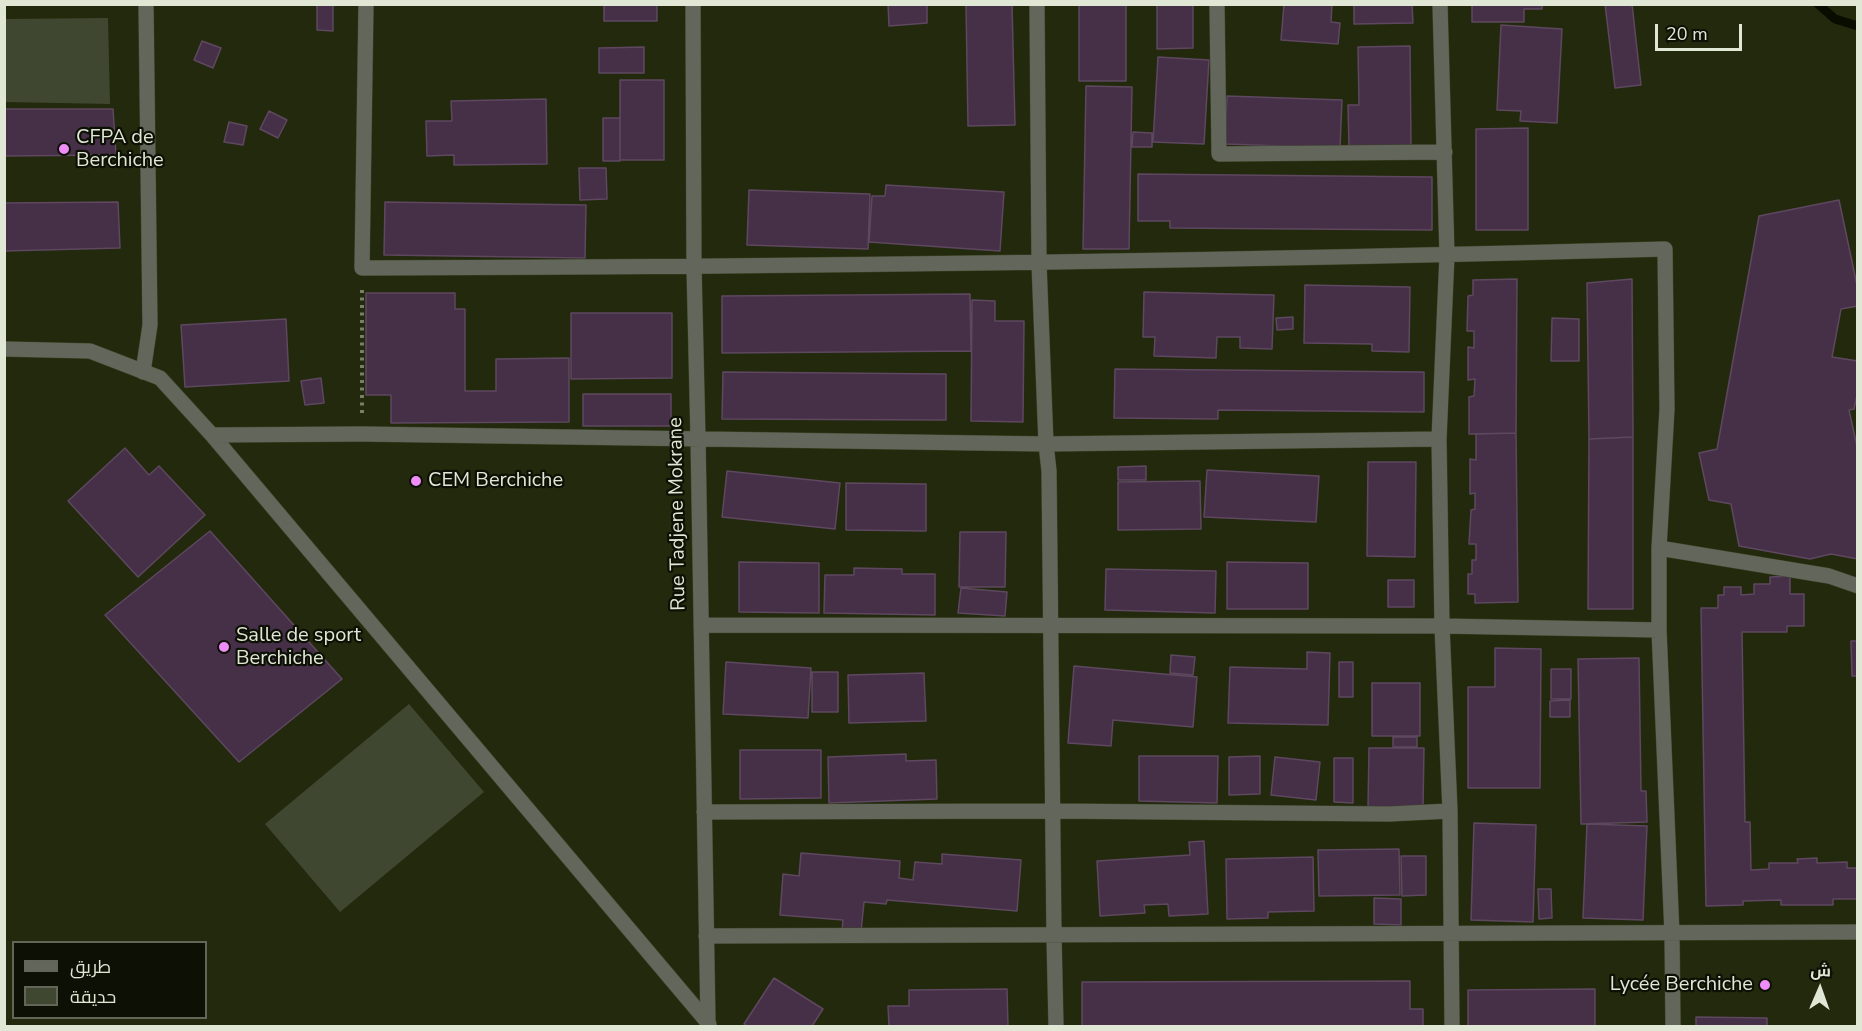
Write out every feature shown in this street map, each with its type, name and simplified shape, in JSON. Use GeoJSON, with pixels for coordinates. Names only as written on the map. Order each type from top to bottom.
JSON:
{"type":"FeatureCollection","features":[{"type":"Feature","properties":{"kind":"street"},"geometry":{"type":"LineString","coordinates":[[143,372],[150,325],[146,4]]}},
{"type":"Feature","properties":{"kind":"street"},"geometry":{"type":"LineString","coordinates":[[366,4],[362,268],[1039,263],[1665,249],[1668,409],[1659,548],[1659,630],[1672,934],[1673,1026]]}},
{"type":"Feature","properties":{"kind":"street","name":"Rue Tadjene Mokrane"},"geometry":{"type":"LineString","coordinates":[[693,4],[694,267],[706,936],[710,1024]]}},
{"type":"Feature","properties":{"kind":"street"},"geometry":{"type":"LineString","coordinates":[[1037,4],[1039,263],[1049,471],[1056,1026]]}},
{"type":"Feature","properties":{"kind":"street"},"geometry":{"type":"LineString","coordinates":[[1217,4],[1219,154],[1445,152]]}},
{"type":"Feature","properties":{"kind":"street"},"geometry":{"type":"LineString","coordinates":[[1440,4],[1447,255],[1439,439],[1442,626],[1450,811],[1452,1026]]}},
{"type":"Feature","properties":{"kind":"street"},"geometry":{"type":"LineString","coordinates":[[4,349],[90,351],[160,378],[212,435],[710,1024]]}},
{"type":"Feature","properties":{"kind":"street"},"geometry":{"type":"LineString","coordinates":[[212,435],[362,434],[1046,444],[1439,439]]}},
{"type":"Feature","properties":{"kind":"street"},"geometry":{"type":"LineString","coordinates":[[1659,548],[1829,576],[1857,586]]}},
{"type":"Feature","properties":{"kind":"street"},"geometry":{"type":"LineString","coordinates":[[701,626],[1442,626],[1659,630]]}},
{"type":"Feature","properties":{"kind":"street"},"geometry":{"type":"LineString","coordinates":[[704,812],[1052,811],[1389,814],[1450,811]]}},
{"type":"Feature","properties":{"kind":"street"},"geometry":{"type":"LineString","coordinates":[[706,936],[1857,932]]}},
{"type":"Feature","properties":{"kind":"path"},"geometry":{"type":"LineString","coordinates":[[362,268],[362,434]]}},
{"type":"Feature","properties":{"kind":"green space"},"geometry":{"type":"Polygon","coordinates":[[[108,18],[110,104],[5,102],[5,19],[108,18]]]}},
{"type":"Feature","properties":{"kind":"green space"},"geometry":{"type":"Polygon","coordinates":[[[409,704],[484,792],[340,912],[265,824],[409,704]]]}},
{"type":"Feature","properties":{"kind":"building"},"geometry":{"type":"Polygon","coordinates":[[[604,4],[657,4],[657,21],[604,21],[604,4]]]}},
{"type":"Feature","properties":{"kind":"building"},"geometry":{"type":"Polygon","coordinates":[[[888,4],[927,4],[927,23],[889,26],[888,4]]]}},
{"type":"Feature","properties":{"kind":"building"},"geometry":{"type":"Polygon","coordinates":[[[966,4],[1012,4],[1015,125],[968,126],[966,4]]]}},
{"type":"Feature","properties":{"kind":"building"},"geometry":{"type":"Polygon","coordinates":[[[1079,4],[1126,4],[1126,81],[1079,81],[1079,4]]]}},
{"type":"Feature","properties":{"kind":"building"},"geometry":{"type":"Polygon","coordinates":[[[1157,4],[1193,4],[1193,48],[1157,49],[1157,4]]]}},
{"type":"Feature","properties":{"kind":"building"},"geometry":{"type":"Polygon","coordinates":[[[1284,4],[1332,4],[1331,22],[1340,23],[1338,44],[1281,40],[1284,4]]]}},
{"type":"Feature","properties":{"kind":"building"},"geometry":{"type":"Polygon","coordinates":[[[1354,4],[1412,4],[1413,23],[1354,24],[1354,4]]]}},
{"type":"Feature","properties":{"kind":"building"},"geometry":{"type":"Polygon","coordinates":[[[1472,4],[1542,4],[1542,9],[1524,9],[1524,22],[1472,22],[1472,4]]]}},
{"type":"Feature","properties":{"kind":"building"},"geometry":{"type":"Polygon","coordinates":[[[1605,4],[1632,4],[1641,85],[1615,88],[1605,4]]]}},
{"type":"Feature","properties":{"kind":"building"},"geometry":{"type":"Polygon","coordinates":[[[317,5],[333,5],[333,31],[317,30],[317,5]]]}},
{"type":"Feature","properties":{"kind":"building"},"geometry":{"type":"Polygon","coordinates":[[[1501,25],[1562,29],[1557,123],[1520,121],[1521,111],[1497,110],[1501,25]]]}},
{"type":"Feature","properties":{"kind":"building"},"geometry":{"type":"Polygon","coordinates":[[[202,41],[221,48],[213,68],[194,60],[202,41]]]}},
{"type":"Feature","properties":{"kind":"building"},"geometry":{"type":"Polygon","coordinates":[[[1410,46],[1411,147],[1349,147],[1348,105],[1359,105],[1358,47],[1410,46]]]}},
{"type":"Feature","properties":{"kind":"building"},"geometry":{"type":"Polygon","coordinates":[[[644,47],[644,73],[599,73],[599,48],[644,47]]]}},
{"type":"Feature","properties":{"kind":"building"},"geometry":{"type":"Polygon","coordinates":[[[1158,57],[1209,60],[1204,144],[1153,142],[1158,57]]]}},
{"type":"Feature","properties":{"kind":"building"},"geometry":{"type":"Polygon","coordinates":[[[620,80],[664,80],[664,160],[620,160],[620,80]]]}},
{"type":"Feature","properties":{"kind":"building"},"geometry":{"type":"Polygon","coordinates":[[[1086,86],[1132,87],[1129,249],[1083,249],[1086,86]]]}},
{"type":"Feature","properties":{"kind":"building"},"geometry":{"type":"Polygon","coordinates":[[[1227,96],[1342,100],[1340,148],[1225,144],[1227,96]]]}},
{"type":"Feature","properties":{"kind":"building"},"geometry":{"type":"Polygon","coordinates":[[[546,99],[547,164],[454,165],[454,155],[427,156],[426,121],[452,121],[451,101],[546,99]]]}},
{"type":"Feature","properties":{"kind":"building"},"geometry":{"type":"Polygon","coordinates":[[[4,109],[113,109],[116,155],[4,156],[4,109]]]}},
{"type":"Feature","properties":{"kind":"building"},"geometry":{"type":"Polygon","coordinates":[[[269,111],[287,120],[278,138],[260,129],[269,111]]]}},
{"type":"Feature","properties":{"kind":"building"},"geometry":{"type":"Polygon","coordinates":[[[603,118],[620,118],[620,161],[603,161],[603,118]]]}},
{"type":"Feature","properties":{"kind":"building"},"geometry":{"type":"Polygon","coordinates":[[[229,122],[247,126],[243,145],[224,142],[229,122]]]}},
{"type":"Feature","properties":{"kind":"building"},"geometry":{"type":"Polygon","coordinates":[[[1528,128],[1528,230],[1476,230],[1476,129],[1528,128]]]}},
{"type":"Feature","properties":{"kind":"building"},"geometry":{"type":"Polygon","coordinates":[[[1133,132],[1152,133],[1152,147],[1132,147],[1133,132]]]}},
{"type":"Feature","properties":{"kind":"building"},"geometry":{"type":"Polygon","coordinates":[[[579,168],[606,168],[607,199],[580,200],[579,168]]]}},
{"type":"Feature","properties":{"kind":"building"},"geometry":{"type":"Polygon","coordinates":[[[1138,174],[1432,177],[1432,230],[1170,228],[1170,221],[1138,221],[1138,174]]]}},
{"type":"Feature","properties":{"kind":"building"},"geometry":{"type":"Polygon","coordinates":[[[886,185],[1004,192],[1000,251],[869,242],[872,196],[885,196],[886,185]]]}},
{"type":"Feature","properties":{"kind":"building"},"geometry":{"type":"Polygon","coordinates":[[[749,190],[870,194],[868,249],[747,245],[749,190]]]}},
{"type":"Feature","properties":{"kind":"building"},"geometry":{"type":"Polygon","coordinates":[[[1839,200],[1858,290],[1858,306],[1841,309],[1832,357],[1858,361],[1858,391],[1854,409],[1849,410],[1858,451],[1858,559],[1831,554],[1810,559],[1739,546],[1731,504],[1709,500],[1699,453],[1717,449],[1759,216],[1839,200]]]}},
{"type":"Feature","properties":{"kind":"building"},"geometry":{"type":"Polygon","coordinates":[[[118,202],[120,248],[4,251],[4,203],[118,202]]]}},
{"type":"Feature","properties":{"kind":"building"},"geometry":{"type":"Polygon","coordinates":[[[385,202],[586,205],[585,258],[384,255],[385,202]]]}},
{"type":"Feature","properties":{"kind":"building"},"geometry":{"type":"Polygon","coordinates":[[[1517,279],[1516,433],[1469,434],[1469,397],[1474,396],[1475,379],[1468,380],[1468,347],[1474,348],[1474,331],[1467,331],[1468,296],[1473,295],[1473,280],[1517,279]]]}},
{"type":"Feature","properties":{"kind":"building"},"geometry":{"type":"Polygon","coordinates":[[[1632,279],[1633,437],[1589,439],[1587,283],[1632,279]]]}},
{"type":"Feature","properties":{"kind":"building"},"geometry":{"type":"Polygon","coordinates":[[[1305,285],[1410,287],[1409,352],[1372,351],[1372,344],[1304,343],[1305,285]]]}},
{"type":"Feature","properties":{"kind":"building"},"geometry":{"type":"Polygon","coordinates":[[[1144,292],[1274,295],[1272,349],[1240,348],[1240,337],[1217,337],[1216,358],[1154,356],[1155,337],[1143,337],[1144,292]]]}},
{"type":"Feature","properties":{"kind":"building"},"geometry":{"type":"Polygon","coordinates":[[[366,293],[455,293],[455,309],[465,309],[465,391],[496,391],[496,359],[569,358],[569,422],[391,423],[391,395],[366,395],[366,293]]]}},
{"type":"Feature","properties":{"kind":"building"},"geometry":{"type":"Polygon","coordinates":[[[970,294],[971,351],[722,353],[722,296],[970,294]]]}},
{"type":"Feature","properties":{"kind":"building"},"geometry":{"type":"Polygon","coordinates":[[[972,300],[995,301],[995,321],[1024,321],[1023,422],[971,421],[972,300]]]}},
{"type":"Feature","properties":{"kind":"building"},"geometry":{"type":"Polygon","coordinates":[[[571,313],[672,313],[672,378],[571,379],[571,313]]]}},
{"type":"Feature","properties":{"kind":"building"},"geometry":{"type":"Polygon","coordinates":[[[1293,317],[1293,329],[1277,330],[1276,318],[1293,317]]]}},
{"type":"Feature","properties":{"kind":"building"},"geometry":{"type":"Polygon","coordinates":[[[1552,318],[1579,319],[1579,361],[1551,361],[1552,318]]]}},
{"type":"Feature","properties":{"kind":"building"},"geometry":{"type":"Polygon","coordinates":[[[286,319],[289,381],[185,387],[181,325],[286,319]]]}},
{"type":"Feature","properties":{"kind":"building"},"geometry":{"type":"Polygon","coordinates":[[[1115,369],[1424,372],[1424,412],[1218,410],[1218,419],[1114,418],[1115,369]]]}},
{"type":"Feature","properties":{"kind":"building"},"geometry":{"type":"Polygon","coordinates":[[[723,372],[946,374],[946,420],[722,419],[723,372]]]}},
{"type":"Feature","properties":{"kind":"building"},"geometry":{"type":"Polygon","coordinates":[[[321,378],[324,403],[305,405],[301,381],[321,378]]]}},
{"type":"Feature","properties":{"kind":"building"},"geometry":{"type":"Polygon","coordinates":[[[583,394],[671,394],[671,426],[583,426],[583,394]]]}},
{"type":"Feature","properties":{"kind":"building"},"geometry":{"type":"Polygon","coordinates":[[[1516,433],[1518,602],[1475,603],[1475,594],[1468,594],[1468,574],[1472,574],[1472,560],[1476,560],[1476,544],[1469,544],[1471,510],[1475,509],[1475,493],[1470,494],[1470,459],[1476,460],[1476,434],[1516,433]]]}},
{"type":"Feature","properties":{"kind":"building"},"geometry":{"type":"Polygon","coordinates":[[[1633,437],[1633,609],[1588,609],[1589,439],[1633,437]]]}},
{"type":"Feature","properties":{"kind":"building"},"geometry":{"type":"Polygon","coordinates":[[[125,448],[149,475],[159,466],[205,515],[138,577],[68,501],[125,448]]]}},
{"type":"Feature","properties":{"kind":"building"},"geometry":{"type":"Polygon","coordinates":[[[1368,462],[1416,462],[1415,557],[1367,556],[1368,462]]]}},
{"type":"Feature","properties":{"kind":"building"},"geometry":{"type":"Polygon","coordinates":[[[1146,466],[1146,480],[1118,480],[1118,467],[1146,466]]]}},
{"type":"Feature","properties":{"kind":"building"},"geometry":{"type":"Polygon","coordinates":[[[1207,470],[1319,476],[1316,522],[1204,517],[1207,470]]]}},
{"type":"Feature","properties":{"kind":"building"},"geometry":{"type":"Polygon","coordinates":[[[727,471],[840,483],[835,529],[722,517],[727,471]]]}},
{"type":"Feature","properties":{"kind":"building"},"geometry":{"type":"Polygon","coordinates":[[[1200,481],[1201,529],[1118,530],[1118,482],[1200,481]]]}},
{"type":"Feature","properties":{"kind":"building"},"geometry":{"type":"Polygon","coordinates":[[[846,483],[926,484],[926,531],[846,530],[846,483]]]}},
{"type":"Feature","properties":{"kind":"building","name":"Salle de sport Berchiche"},"geometry":{"type":"Polygon","coordinates":[[[210,531],[342,679],[239,762],[105,615],[210,531]]]}},
{"type":"Feature","properties":{"kind":"building"},"geometry":{"type":"Polygon","coordinates":[[[960,532],[1006,532],[1005,587],[959,587],[960,532]]]}},
{"type":"Feature","properties":{"kind":"building"},"geometry":{"type":"Polygon","coordinates":[[[739,562],[819,563],[819,613],[739,612],[739,562]]]}},
{"type":"Feature","properties":{"kind":"building"},"geometry":{"type":"Polygon","coordinates":[[[1227,562],[1308,563],[1308,609],[1227,609],[1227,562]]]}},
{"type":"Feature","properties":{"kind":"building"},"geometry":{"type":"Polygon","coordinates":[[[854,568],[902,569],[902,574],[935,574],[935,615],[824,613],[825,575],[854,575],[854,568]]]}},
{"type":"Feature","properties":{"kind":"building"},"geometry":{"type":"Polygon","coordinates":[[[1106,569],[1216,571],[1215,613],[1105,610],[1106,569]]]}},
{"type":"Feature","properties":{"kind":"building"},"geometry":{"type":"Polygon","coordinates":[[[1790,576],[1790,594],[1804,594],[1804,626],[1787,626],[1787,632],[1742,632],[1745,822],[1750,822],[1751,870],[1769,869],[1769,863],[1798,863],[1797,859],[1817,858],[1817,863],[1847,862],[1847,868],[1858,868],[1858,899],[1833,899],[1833,905],[1781,905],[1781,900],[1743,901],[1743,905],[1706,906],[1701,608],[1718,608],[1718,595],[1724,595],[1724,587],[1741,587],[1741,595],[1754,594],[1754,584],[1770,584],[1770,577],[1790,576]]]}},
{"type":"Feature","properties":{"kind":"building"},"geometry":{"type":"Polygon","coordinates":[[[1388,580],[1414,580],[1414,607],[1388,607],[1388,580]]]}},
{"type":"Feature","properties":{"kind":"building"},"geometry":{"type":"Polygon","coordinates":[[[961,588],[1007,592],[1005,616],[958,613],[961,588]]]}},
{"type":"Feature","properties":{"kind":"building"},"geometry":{"type":"Polygon","coordinates":[[[1851,641],[1858,641],[1858,676],[1852,676],[1851,641]]]}},
{"type":"Feature","properties":{"kind":"building"},"geometry":{"type":"Polygon","coordinates":[[[1495,648],[1541,649],[1540,788],[1468,788],[1468,687],[1495,687],[1495,648]]]}},
{"type":"Feature","properties":{"kind":"building"},"geometry":{"type":"Polygon","coordinates":[[[1307,652],[1330,653],[1328,725],[1228,723],[1230,667],[1307,669],[1307,652]]]}},
{"type":"Feature","properties":{"kind":"building"},"geometry":{"type":"Polygon","coordinates":[[[1171,655],[1195,657],[1193,675],[1170,673],[1171,655]]]}},
{"type":"Feature","properties":{"kind":"building"},"geometry":{"type":"Polygon","coordinates":[[[1639,658],[1641,791],[1646,791],[1647,822],[1581,824],[1578,659],[1639,658]]]}},
{"type":"Feature","properties":{"kind":"building"},"geometry":{"type":"Polygon","coordinates":[[[726,662],[811,668],[808,718],[723,714],[726,662]]]}},
{"type":"Feature","properties":{"kind":"building"},"geometry":{"type":"Polygon","coordinates":[[[1339,662],[1353,662],[1353,697],[1339,697],[1339,662]]]}},
{"type":"Feature","properties":{"kind":"building"},"geometry":{"type":"Polygon","coordinates":[[[1074,666],[1197,677],[1193,727],[1113,720],[1111,746],[1068,743],[1074,666]]]}},
{"type":"Feature","properties":{"kind":"building"},"geometry":{"type":"Polygon","coordinates":[[[1551,669],[1571,669],[1571,699],[1551,699],[1551,669]]]}},
{"type":"Feature","properties":{"kind":"building"},"geometry":{"type":"Polygon","coordinates":[[[812,672],[838,672],[838,712],[812,712],[812,672]]]}},
{"type":"Feature","properties":{"kind":"building"},"geometry":{"type":"Polygon","coordinates":[[[924,673],[926,721],[849,723],[848,675],[924,673]]]}},
{"type":"Feature","properties":{"kind":"building"},"geometry":{"type":"Polygon","coordinates":[[[1372,683],[1420,683],[1420,736],[1372,736],[1372,683]]]}},
{"type":"Feature","properties":{"kind":"building"},"geometry":{"type":"Polygon","coordinates":[[[1570,700],[1570,717],[1550,717],[1550,701],[1570,700]]]}},
{"type":"Feature","properties":{"kind":"building"},"geometry":{"type":"Polygon","coordinates":[[[1393,737],[1417,737],[1417,747],[1393,747],[1393,737]]]}},
{"type":"Feature","properties":{"kind":"building"},"geometry":{"type":"Polygon","coordinates":[[[1369,748],[1424,748],[1423,807],[1368,807],[1369,748]]]}},
{"type":"Feature","properties":{"kind":"building"},"geometry":{"type":"Polygon","coordinates":[[[740,750],[821,750],[821,798],[740,799],[740,750]]]}},
{"type":"Feature","properties":{"kind":"building"},"geometry":{"type":"Polygon","coordinates":[[[906,754],[906,761],[936,760],[937,799],[829,803],[828,757],[906,754]]]}},
{"type":"Feature","properties":{"kind":"building"},"geometry":{"type":"Polygon","coordinates":[[[1139,756],[1218,756],[1217,803],[1139,801],[1139,756]]]}},
{"type":"Feature","properties":{"kind":"building"},"geometry":{"type":"Polygon","coordinates":[[[1260,756],[1260,794],[1229,795],[1229,757],[1260,756]]]}},
{"type":"Feature","properties":{"kind":"building"},"geometry":{"type":"Polygon","coordinates":[[[1275,757],[1320,762],[1316,800],[1271,795],[1275,757]]]}},
{"type":"Feature","properties":{"kind":"building"},"geometry":{"type":"Polygon","coordinates":[[[1334,758],[1353,758],[1353,803],[1334,802],[1334,758]]]}},
{"type":"Feature","properties":{"kind":"building"},"geometry":{"type":"Polygon","coordinates":[[[1474,823],[1536,825],[1533,922],[1471,920],[1474,823]]]}},
{"type":"Feature","properties":{"kind":"building"},"geometry":{"type":"Polygon","coordinates":[[[1587,824],[1647,826],[1643,920],[1583,918],[1587,824]]]}},
{"type":"Feature","properties":{"kind":"building"},"geometry":{"type":"Polygon","coordinates":[[[1204,841],[1208,914],[1169,916],[1168,904],[1144,905],[1145,913],[1100,916],[1097,861],[1190,855],[1189,842],[1204,841]]]}},
{"type":"Feature","properties":{"kind":"building"},"geometry":{"type":"Polygon","coordinates":[[[1399,849],[1400,895],[1319,896],[1318,850],[1399,849]]]}},
{"type":"Feature","properties":{"kind":"building"},"geometry":{"type":"Polygon","coordinates":[[[801,853],[900,861],[899,878],[913,880],[915,862],[942,864],[942,854],[1021,860],[1017,911],[887,900],[886,904],[864,902],[861,932],[842,930],[843,920],[780,915],[783,874],[799,876],[801,853]]]}},
{"type":"Feature","properties":{"kind":"building"},"geometry":{"type":"Polygon","coordinates":[[[1401,856],[1426,856],[1426,895],[1402,896],[1401,856]]]}},
{"type":"Feature","properties":{"kind":"building"},"geometry":{"type":"Polygon","coordinates":[[[1313,857],[1314,911],[1268,912],[1268,918],[1227,919],[1226,859],[1313,857]]]}},
{"type":"Feature","properties":{"kind":"building"},"geometry":{"type":"Polygon","coordinates":[[[1538,889],[1551,889],[1552,918],[1539,919],[1538,889]]]}},
{"type":"Feature","properties":{"kind":"building"},"geometry":{"type":"Polygon","coordinates":[[[1374,898],[1401,899],[1401,925],[1374,924],[1374,898]]]}},
{"type":"Feature","properties":{"kind":"building"},"geometry":{"type":"Polygon","coordinates":[[[774,978],[823,1009],[812,1026],[747,1026],[744,1024],[774,978]]]}},
{"type":"Feature","properties":{"kind":"building"},"geometry":{"type":"Polygon","coordinates":[[[1410,981],[1410,1009],[1423,1009],[1423,1026],[1082,1026],[1082,982],[1410,981]]]}},
{"type":"Feature","properties":{"kind":"building"},"geometry":{"type":"Polygon","coordinates":[[[1007,989],[1008,1026],[889,1026],[888,1006],[909,1006],[909,990],[1007,989]]]}},
{"type":"Feature","properties":{"kind":"building"},"geometry":{"type":"Polygon","coordinates":[[[1595,989],[1595,1026],[1468,1026],[1468,990],[1595,989]]]}},
{"type":"Feature","properties":{"kind":"building"},"geometry":{"type":"Polygon","coordinates":[[[1696,1017],[1767,1018],[1767,1026],[1696,1026],[1696,1017]]]}},
{"type":"Feature","properties":{"kind":"waterway"},"geometry":{"type":"LineString","coordinates":[[1818,4],[1835,19],[1858,26]]}},
{"type":"Feature","properties":{"kind":"place","name":"CFPA de Berchiche"},"geometry":{"type":"Point","coordinates":[64,149]}},
{"type":"Feature","properties":{"kind":"place","name":"CEM Berchiche"},"geometry":{"type":"Point","coordinates":[416,481]}},
{"type":"Feature","properties":{"kind":"place","name":"Salle de sport Berchiche"},"geometry":{"type":"Point","coordinates":[224,647]}},
{"type":"Feature","properties":{"kind":"place","name":"Lycée Berchiche"},"geometry":{"type":"Point","coordinates":[1765,985]}}]}
